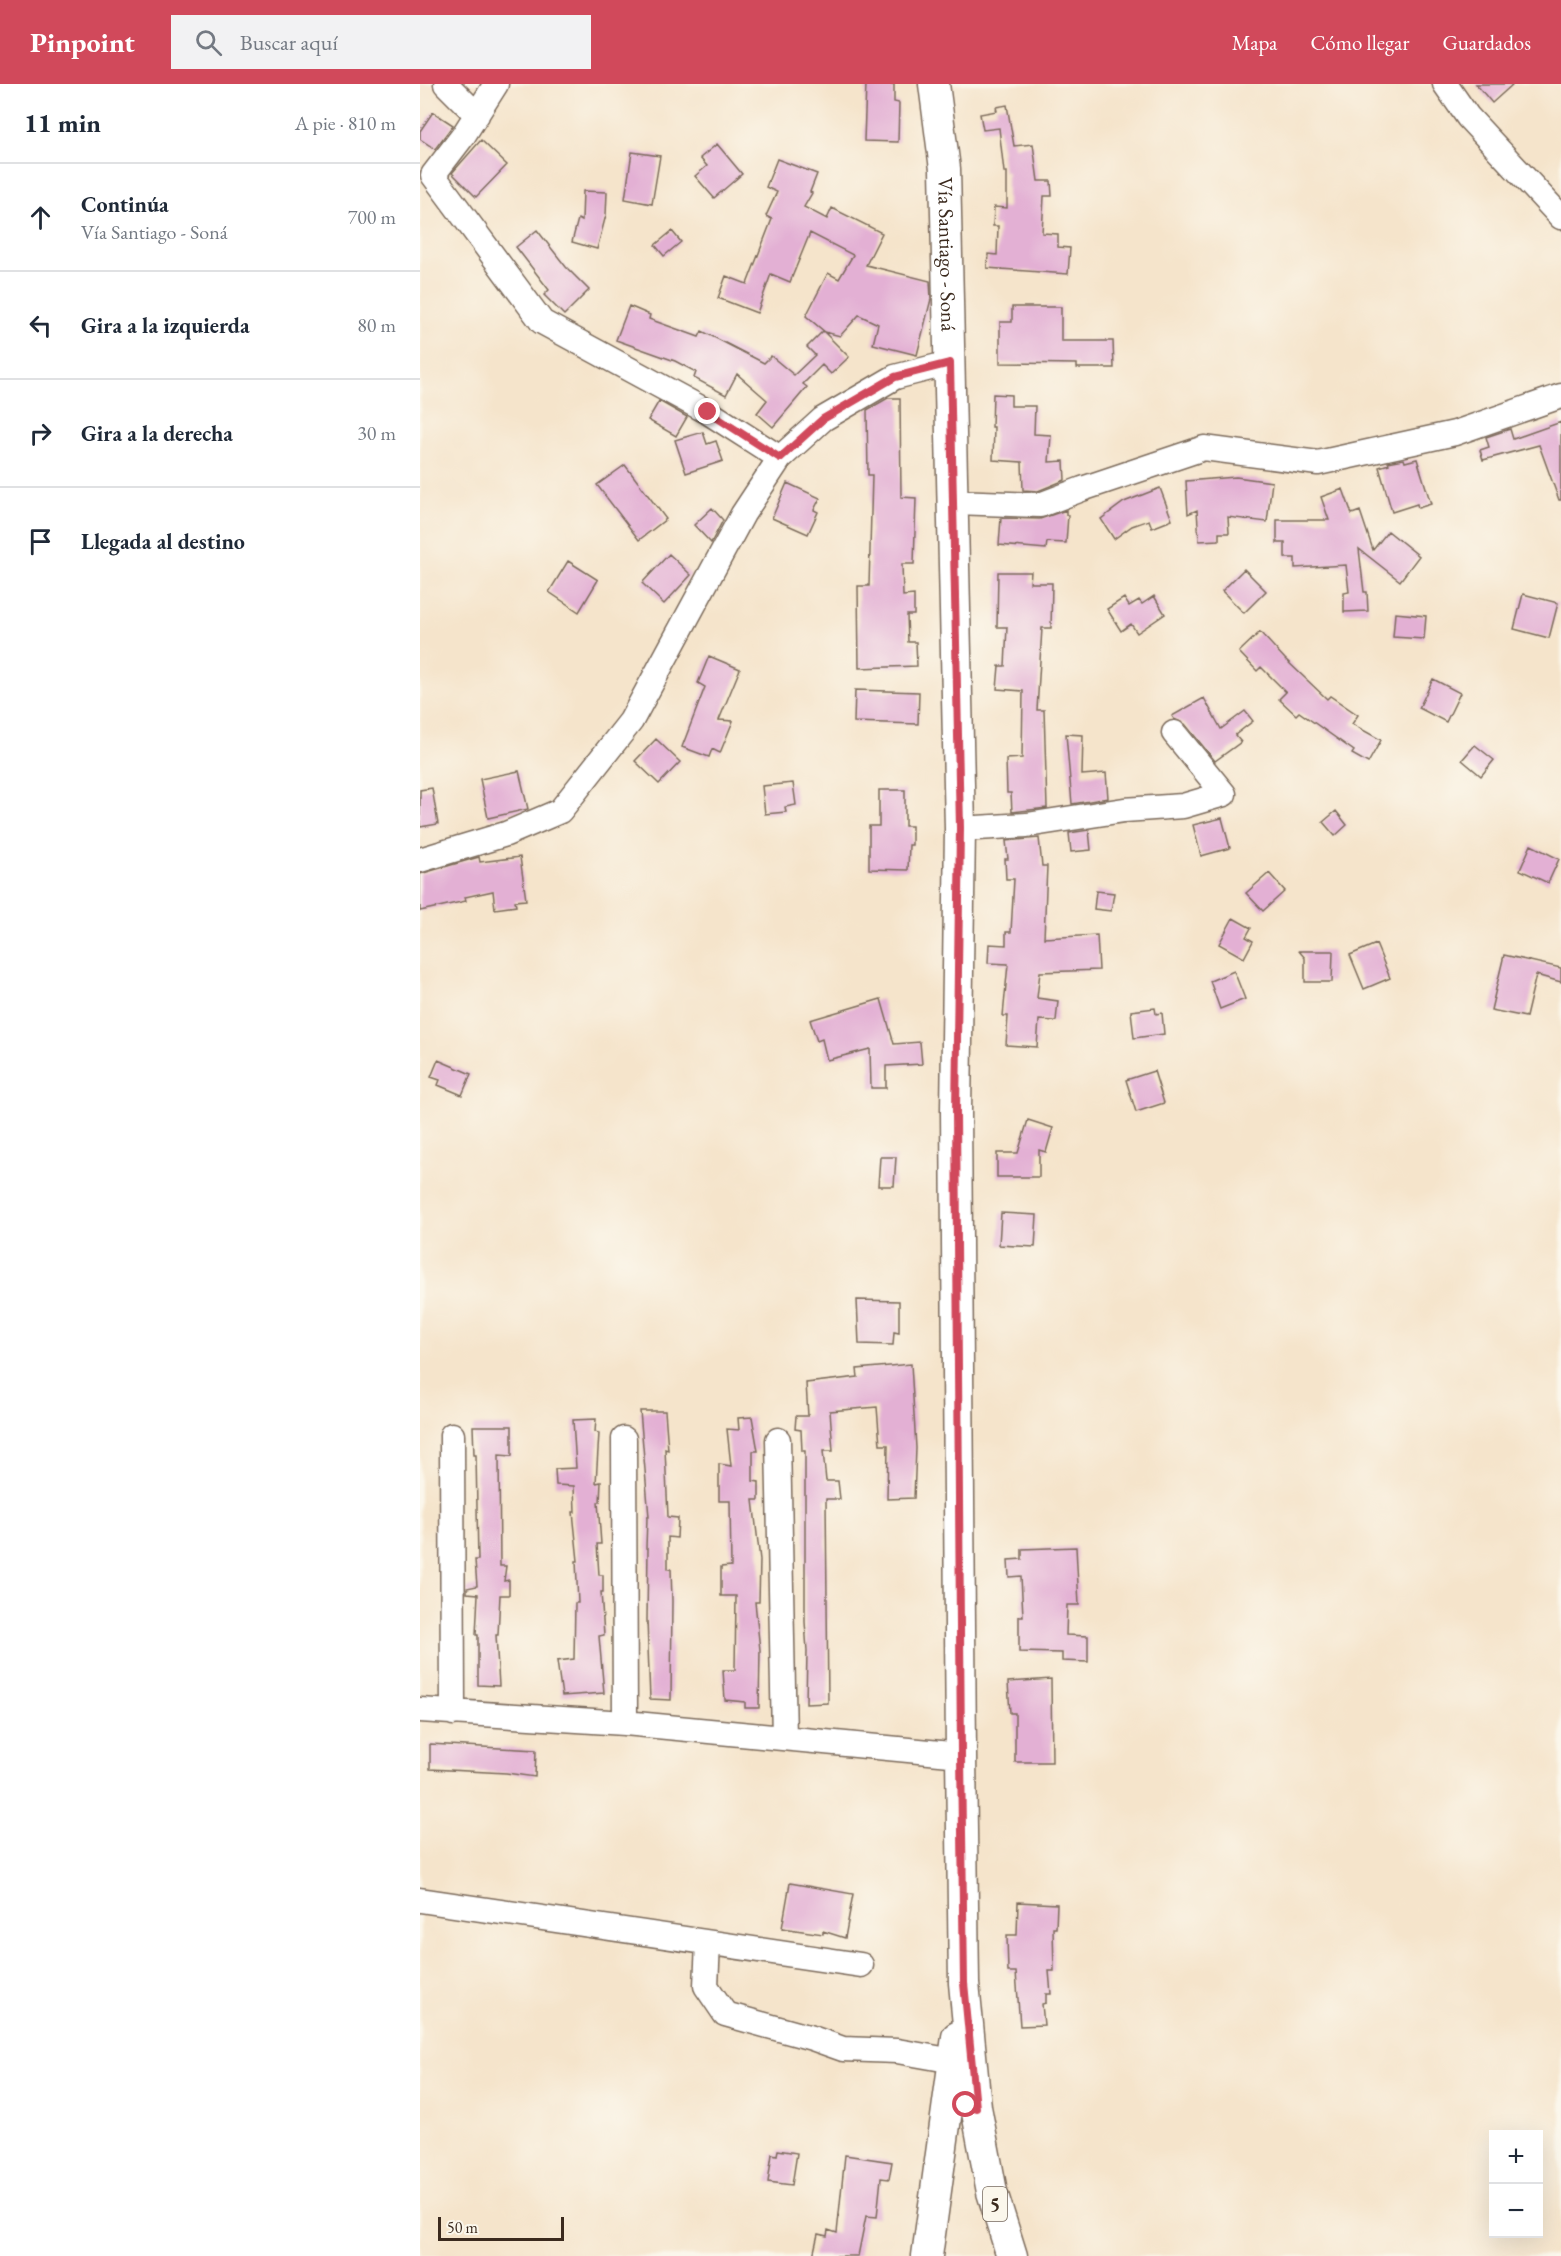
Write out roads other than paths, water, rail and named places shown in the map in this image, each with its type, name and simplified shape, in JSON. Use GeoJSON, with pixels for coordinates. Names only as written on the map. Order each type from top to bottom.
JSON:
{"type":"FeatureCollection","features":[{"type":"Feature","properties":{"kind":"main road","name":"Vía Santiago - Soná"},"geometry":{"type":"LineString","coordinates":[[934,84],[945,169],[960,828],[956,1111],[964,1983],[976,2108],[992,2193],[1012,2256]]}},
{"type":"Feature","properties":{"kind":"main road"},"geometry":{"type":"LineString","coordinates":[[927,2256],[964,1983]]}},
{"type":"Feature","properties":{"kind":"main road"},"geometry":{"type":"LineString","coordinates":[[947,2115],[957,2106],[976,2108]]}},
{"type":"Feature","properties":{"kind":"main road"},"geometry":{"type":"LineString","coordinates":[[941,2157],[946,2143],[958,2135],[976,2141],[984,2150]]}},
{"type":"Feature","properties":{"kind":"street"},"geometry":{"type":"LineString","coordinates":[[446,84],[477,114]]}},
{"type":"Feature","properties":{"kind":"street"},"geometry":{"type":"LineString","coordinates":[[496,84],[477,114],[427,174],[542,322],[708,412],[780,458]]}},
{"type":"Feature","properties":{"kind":"street"},"geometry":{"type":"LineString","coordinates":[[1445,84],[1468,117],[1561,217]]}},
{"type":"Feature","properties":{"kind":"street"},"geometry":{"type":"LineString","coordinates":[[420,860],[506,834],[560,811],[631,721],[743,514],[780,458],[823,419],[895,377],[950,363]]}},
{"type":"Feature","properties":{"kind":"street"},"geometry":{"type":"LineString","coordinates":[[954,502],[1040,505],[1204,448],[1318,464],[1455,433],[1561,396]]}},
{"type":"Feature","properties":{"kind":"street"},"geometry":{"type":"LineString","coordinates":[[960,828],[1027,825],[1124,810],[1183,806],[1224,794],[1174,733]]}},
{"type":"Feature","properties":{"kind":"street"},"geometry":{"type":"LineString","coordinates":[[452,1435],[453,1713]]}},
{"type":"Feature","properties":{"kind":"street"},"geometry":{"type":"LineString","coordinates":[[624,1439],[625,1724]]}},
{"type":"Feature","properties":{"kind":"street"},"geometry":{"type":"LineString","coordinates":[[778,1440],[784,1738]]}},
{"type":"Feature","properties":{"kind":"street"},"geometry":{"type":"LineString","coordinates":[[420,1710],[625,1724],[961,1755]]}},
{"type":"Feature","properties":{"kind":"street"},"geometry":{"type":"LineString","coordinates":[[420,1900],[861,1965]]}},
{"type":"Feature","properties":{"kind":"street"},"geometry":{"type":"LineString","coordinates":[[708,1943],[706,1986],[725,2014],[843,2049],[897,2052],[954,2061]]}}]}
